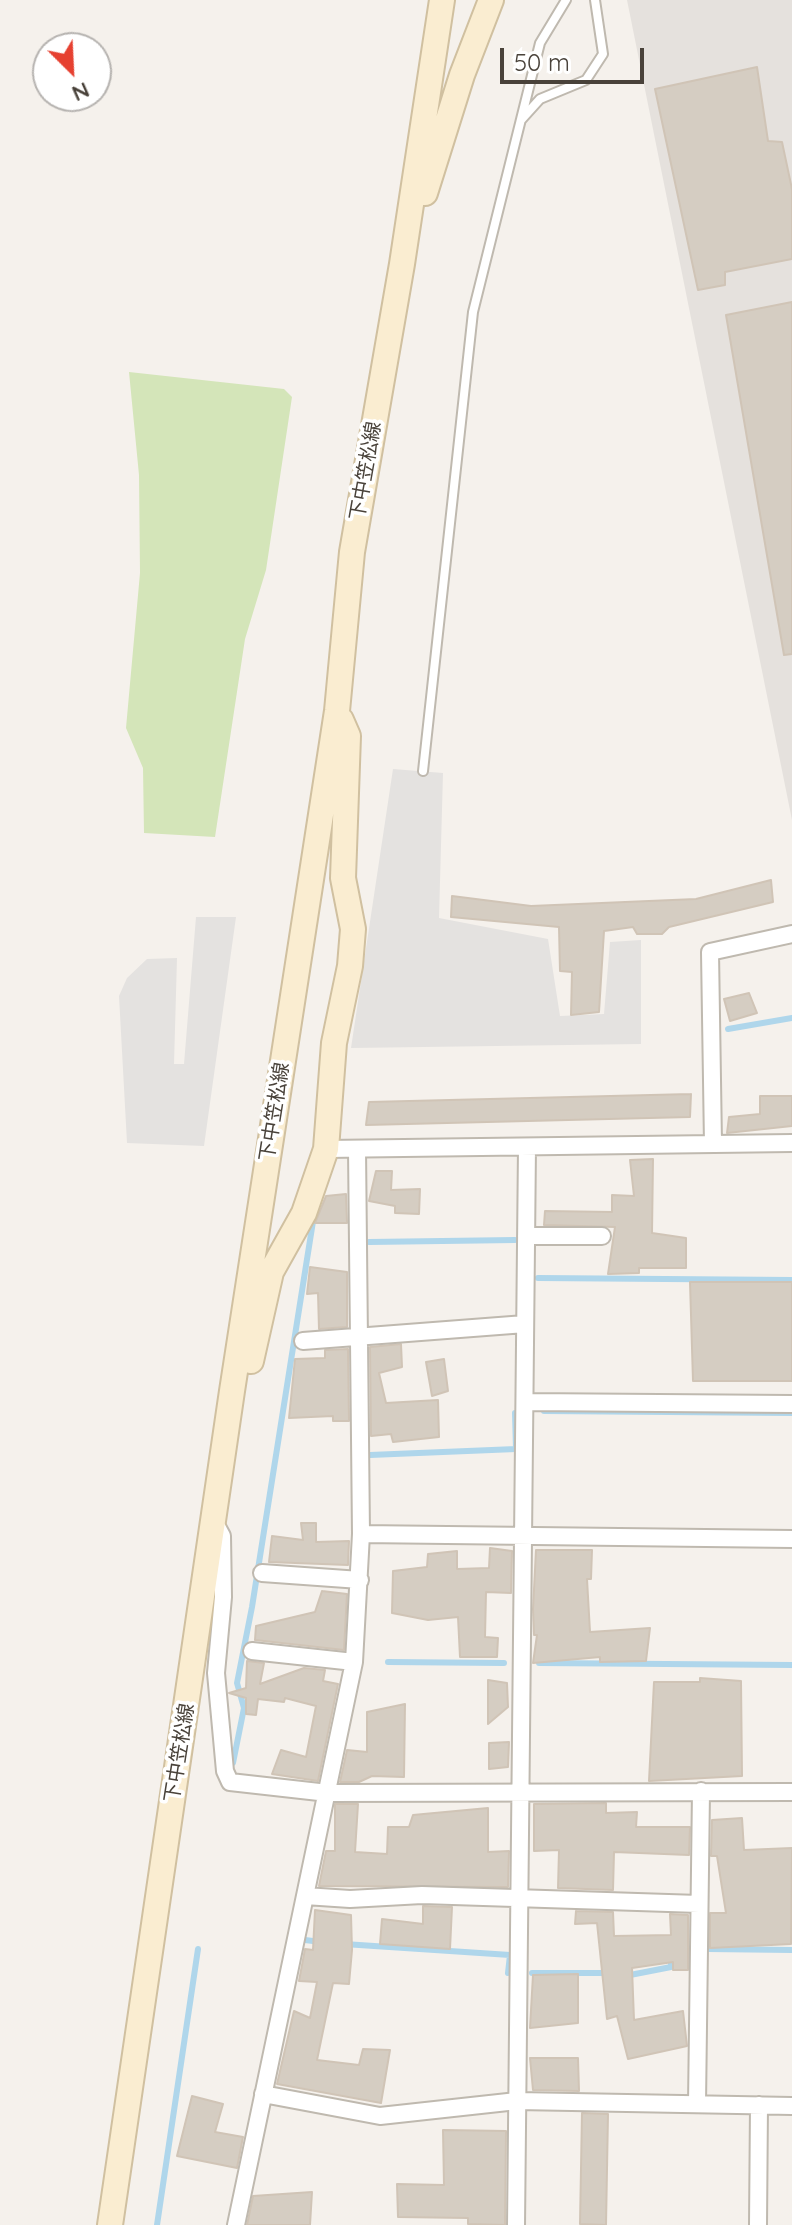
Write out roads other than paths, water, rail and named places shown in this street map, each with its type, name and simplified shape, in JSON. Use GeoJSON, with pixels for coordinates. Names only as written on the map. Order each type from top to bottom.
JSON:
{"type":"FeatureCollection","features":[{"type":"Feature","properties":{"kind":"main road","name":"下中笠松線"},"geometry":{"type":"LineString","coordinates":[[110,2225],[232,1391],[337,711],[352,552],[402,264],[442,0]]}},
{"type":"Feature","properties":{"kind":"main road"},"geometry":{"type":"LineString","coordinates":[[402,264],[462,75],[491,0]]}},
{"type":"Feature","properties":{"kind":"main road"},"geometry":{"type":"LineString","coordinates":[[232,1391],[249,1370],[271,1272],[304,1213],[326,1149],[334,1043],[350,966],[353,929],[343,878],[348,736],[337,711]]}},
{"type":"Feature","properties":{"kind":"street"},"geometry":{"type":"LineString","coordinates":[[713,1144],[710,952],[792,934]]}},
{"type":"Feature","properties":{"kind":"street"},"geometry":{"type":"LineString","coordinates":[[326,1149],[792,1143]]}},
{"type":"Feature","properties":{"kind":"street"},"geometry":{"type":"LineString","coordinates":[[516,2225],[527,1147]]}},
{"type":"Feature","properties":{"kind":"street"},"geometry":{"type":"LineString","coordinates":[[236,2225],[354,1662],[361,1534],[357,1149]]}},
{"type":"Feature","properties":{"kind":"street"},"geometry":{"type":"LineString","coordinates":[[526,1236],[602,1236]]}},
{"type":"Feature","properties":{"kind":"street"},"geometry":{"type":"LineString","coordinates":[[303,1341],[525,1324]]}},
{"type":"Feature","properties":{"kind":"street"},"geometry":{"type":"LineString","coordinates":[[526,1402],[792,1404]]}},
{"type":"Feature","properties":{"kind":"street"},"geometry":{"type":"LineString","coordinates":[[215,1523],[222,1536],[223,1597],[216,1673],[225,1771],[230,1782],[328,1793],[520,1790],[792,1792]]}},
{"type":"Feature","properties":{"kind":"street"},"geometry":{"type":"LineString","coordinates":[[361,1534],[792,1539]]}},
{"type":"Feature","properties":{"kind":"street"},"geometry":{"type":"LineString","coordinates":[[262,1573],[360,1580]]}},
{"type":"Feature","properties":{"kind":"street"},"geometry":{"type":"LineString","coordinates":[[252,1651],[354,1662]]}},
{"type":"Feature","properties":{"kind":"street"},"geometry":{"type":"LineString","coordinates":[[697,2104],[701,1791]]}},
{"type":"Feature","properties":{"kind":"street"},"geometry":{"type":"LineString","coordinates":[[305,1896],[350,1899],[422,1895],[699,1904]]}},
{"type":"Feature","properties":{"kind":"street"},"geometry":{"type":"LineString","coordinates":[[263,2094],[380,2116],[517,2101],[792,2106]]}},
{"type":"Feature","properties":{"kind":"street"},"geometry":{"type":"LineString","coordinates":[[758,2225],[759,2105]]}},
{"type":"Feature","properties":{"kind":"lane"},"geometry":{"type":"LineString","coordinates":[[423,771],[473,312],[540,43],[566,0]]}},
{"type":"Feature","properties":{"kind":"lane"},"geometry":{"type":"LineString","coordinates":[[518,124],[540,99],[586,80],[603,54],[595,0]]}},
{"type":"Feature","properties":{"kind":"waterway"},"geometry":{"type":"LineString","coordinates":[[728,1029],[792,1018]]}},
{"type":"Feature","properties":{"kind":"waterway"},"geometry":{"type":"LineString","coordinates":[[233,1763],[244,1708],[237,1683],[252,1607],[314,1215]]}},
{"type":"Feature","properties":{"kind":"waterway"},"geometry":{"type":"LineString","coordinates":[[369,1242],[515,1240]]}},
{"type":"Feature","properties":{"kind":"waterway"},"geometry":{"type":"LineString","coordinates":[[538,1278],[792,1280]]}},
{"type":"Feature","properties":{"kind":"waterway"},"geometry":{"type":"LineString","coordinates":[[544,1411],[792,1413]]}},
{"type":"Feature","properties":{"kind":"waterway"},"geometry":{"type":"LineString","coordinates":[[370,1455],[516,1449],[515,1413]]}},
{"type":"Feature","properties":{"kind":"waterway"},"geometry":{"type":"LineString","coordinates":[[388,1662],[504,1663]]}},
{"type":"Feature","properties":{"kind":"waterway"},"geometry":{"type":"LineString","coordinates":[[539,1663],[792,1665]]}},
{"type":"Feature","properties":{"kind":"waterway"},"geometry":{"type":"LineString","coordinates":[[305,1940],[321,1942]]}},
{"type":"Feature","properties":{"kind":"waterway"},"geometry":{"type":"LineString","coordinates":[[344,1944],[510,1955],[508,1973]]}},
{"type":"Feature","properties":{"kind":"waterway"},"geometry":{"type":"LineString","coordinates":[[157,2225],[198,1949]]}},
{"type":"Feature","properties":{"kind":"waterway"},"geometry":{"type":"LineString","coordinates":[[708,1949],[792,1950]]}},
{"type":"Feature","properties":{"kind":"waterway"},"geometry":{"type":"LineString","coordinates":[[625,1976],[671,1967],[671,1957]]}},
{"type":"Feature","properties":{"kind":"waterway"},"geometry":{"type":"LineString","coordinates":[[532,1973],[609,1973]]}}]}
